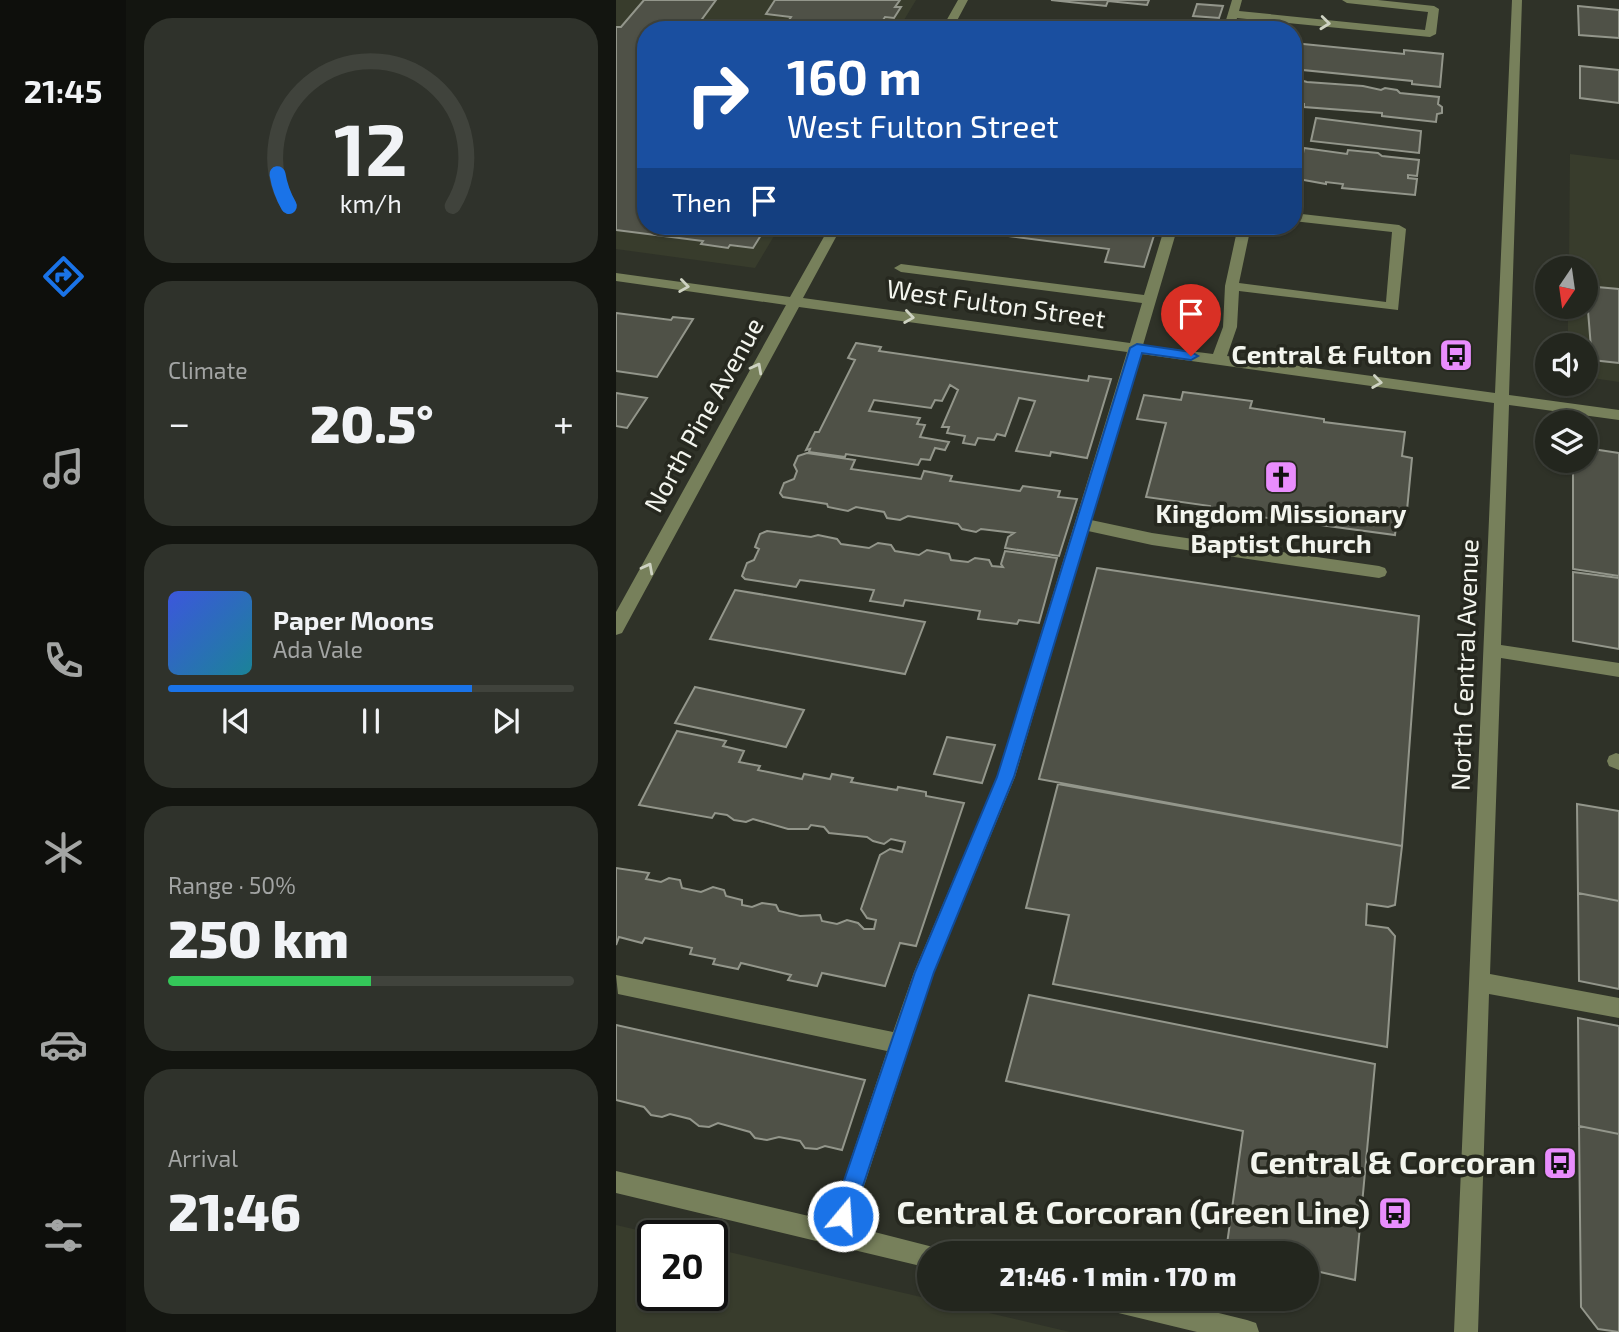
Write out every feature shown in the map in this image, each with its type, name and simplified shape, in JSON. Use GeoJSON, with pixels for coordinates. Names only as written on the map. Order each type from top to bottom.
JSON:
{"type":"FeatureCollection","features":[{"type":"Feature","properties":{"kind":"street"},"geometry":{"type":"LineString","coordinates":[[951,21],[963,0]]}},
{"type":"Feature","properties":{"kind":"street"},"geometry":{"type":"LineString","coordinates":[[1231,21],[1237,0]]}},
{"type":"Feature","properties":{"kind":"street"},"geometry":{"type":"LineString","coordinates":[[1233,14],[1430,34],[1434,9],[1347,0]]}},
{"type":"Feature","properties":{"kind":"street","name":"North Central Avenue"},"geometry":{"type":"LineString","coordinates":[[1466,1332],[1517,0]]}},
{"type":"Feature","properties":{"kind":"street"},"geometry":{"type":"LineString","coordinates":[[1232,286],[1393,307],[1399,229],[1302,218]]}},
{"type":"Feature","properties":{"kind":"street","name":"North Pine Avenue"},"geometry":{"type":"LineString","coordinates":[[616,628],[831,235]]}},
{"type":"Feature","properties":{"kind":"street"},"geometry":{"type":"LineString","coordinates":[[836,1234],[924,972],[1006,777],[1169,235]]}},
{"type":"Feature","properties":{"kind":"street"},"geometry":{"type":"LineString","coordinates":[[1219,360],[1230,327],[1232,286],[1242,235]]}},
{"type":"Feature","properties":{"kind":"street"},"geometry":{"type":"LineString","coordinates":[[901,268],[1150,300]]}},
{"type":"Feature","properties":{"kind":"street","name":"West Fulton Street"},"geometry":{"type":"LineString","coordinates":[[616,276],[1619,415]]}},
{"type":"Feature","properties":{"kind":"street"},"geometry":{"type":"LineString","coordinates":[[1083,524],[1152,539],[1378,572]]}},
{"type":"Feature","properties":{"kind":"street"},"geometry":{"type":"LineString","coordinates":[[1492,650],[1619,670]]}},
{"type":"Feature","properties":{"kind":"street"},"geometry":{"type":"LineString","coordinates":[[1480,982],[1619,1008]]}},
{"type":"Feature","properties":{"kind":"street"},"geometry":{"type":"LineString","coordinates":[[618,984],[901,1044]]}},
{"type":"Feature","properties":{"kind":"street"},"geometry":{"type":"LineString","coordinates":[[616,1182],[917,1253]]}},
{"type":"Feature","properties":{"kind":"street"},"geometry":{"type":"LineString","coordinates":[[1160,1311],[1247,1332]]}},
{"type":"Feature","properties":{"kind":"shaded area"},"geometry":{"type":"Polygon","coordinates":[[[616,0],[916,0],[903,21],[637,21],[637,235],[775,235],[755,268],[616,249],[616,0]]]}},
{"type":"Feature","properties":{"kind":"shaded area"},"geometry":{"type":"Polygon","coordinates":[[[1570,154],[1619,160],[1619,382],[1598,379],[1598,333],[1568,333],[1568,319],[1598,319],[1598,256],[1569,256],[1570,154]]]}},
{"type":"Feature","properties":{"kind":"shaded area"},"geometry":{"type":"Polygon","coordinates":[[[616,1225],[637,1230],[637,1311],[728,1311],[728,1252],[917,1296],[917,1311],[980,1311],[1070,1332],[616,1332],[616,1225]]]}},
{"type":"Feature","properties":{"kind":"building"},"geometry":{"type":"Polygon","coordinates":[[[644,0],[716,0],[701,21],[637,21],[637,233],[616,230],[616,27],[621,27],[644,0]]]}},
{"type":"Feature","properties":{"kind":"building"},"geometry":{"type":"Polygon","coordinates":[[[775,0],[900,0],[895,7],[901,7],[894,18],[885,17],[882,21],[788,21],[791,17],[766,14],[775,0]]]}},
{"type":"Feature","properties":{"kind":"building"},"geometry":{"type":"Polygon","coordinates":[[[1051,0],[1149,0],[1147,5],[1108,1],[1106,6],[1051,0]]]}},
{"type":"Feature","properties":{"kind":"building"},"geometry":{"type":"Polygon","coordinates":[[[1197,4],[1223,6],[1219,18],[1193,16],[1197,4]]]}},
{"type":"Feature","properties":{"kind":"building"},"geometry":{"type":"Polygon","coordinates":[[[1578,6],[1619,10],[1619,38],[1579,35],[1578,6]]]}},
{"type":"Feature","properties":{"kind":"building"},"geometry":{"type":"Polygon","coordinates":[[[1302,44],[1404,54],[1404,50],[1443,54],[1440,87],[1412,84],[1412,81],[1302,70],[1302,44]]]}},
{"type":"Feature","properties":{"kind":"building"},"geometry":{"type":"Polygon","coordinates":[[[1580,66],[1619,70],[1619,103],[1580,98],[1580,66]]]}},
{"type":"Feature","properties":{"kind":"building"},"geometry":{"type":"Polygon","coordinates":[[[1302,81],[1381,90],[1385,88],[1400,93],[1439,97],[1438,104],[1442,107],[1442,113],[1437,114],[1436,122],[1382,116],[1382,113],[1304,107],[1302,81]]]}},
{"type":"Feature","properties":{"kind":"building"},"geometry":{"type":"Polygon","coordinates":[[[1316,118],[1421,131],[1419,153],[1311,141],[1316,118]]]}},
{"type":"Feature","properties":{"kind":"building"},"geometry":{"type":"Polygon","coordinates":[[[1304,148],[1347,154],[1348,150],[1378,153],[1382,156],[1419,160],[1417,176],[1408,175],[1408,178],[1417,179],[1415,195],[1342,188],[1343,184],[1302,180],[1304,148]]]}},
{"type":"Feature","properties":{"kind":"building"},"geometry":{"type":"Polygon","coordinates":[[[656,235],[761,235],[753,248],[701,244],[703,241],[656,235]]]}},
{"type":"Feature","properties":{"kind":"building"},"geometry":{"type":"Polygon","coordinates":[[[1001,235],[1154,235],[1144,267],[1105,262],[1109,249],[1001,235]]]}},
{"type":"Feature","properties":{"kind":"building"},"geometry":{"type":"Polygon","coordinates":[[[1598,287],[1619,289],[1619,363],[1598,361],[1598,333],[1590,333],[1589,319],[1598,319],[1598,287]]]}},
{"type":"Feature","properties":{"kind":"building"},"geometry":{"type":"Polygon","coordinates":[[[616,313],[671,320],[673,317],[693,319],[657,377],[616,371],[616,313]]]}},
{"type":"Feature","properties":{"kind":"building"},"geometry":{"type":"Polygon","coordinates":[[[856,343],[881,347],[879,351],[1088,381],[1089,376],[1111,379],[1087,458],[1051,452],[1050,456],[1016,451],[1035,401],[1019,398],[1005,436],[997,434],[994,440],[978,438],[975,445],[963,443],[965,436],[947,433],[949,427],[942,427],[958,390],[950,385],[942,401],[935,400],[931,408],[874,400],[869,411],[920,418],[917,424],[925,425],[920,437],[949,442],[945,450],[935,448],[930,460],[921,459],[918,465],[846,454],[845,457],[809,452],[810,449],[806,450],[815,432],[819,432],[855,360],[848,358],[856,343]]]}},
{"type":"Feature","properties":{"kind":"building","name":"Kingdom Missionary Baptist Church"},"geometry":{"type":"Polygon","coordinates":[[[1183,392],[1252,401],[1250,408],[1324,419],[1324,422],[1405,432],[1402,456],[1412,458],[1407,510],[1398,509],[1395,535],[1209,510],[1210,506],[1146,497],[1166,423],[1137,419],[1144,395],[1181,400],[1183,392]]]}},
{"type":"Feature","properties":{"kind":"building"},"geometry":{"type":"Polygon","coordinates":[[[616,393],[647,398],[627,428],[616,426],[616,393]]]}},
{"type":"Feature","properties":{"kind":"building"},"geometry":{"type":"Polygon","coordinates":[[[1598,450],[1619,453],[1619,576],[1573,569],[1573,473],[1598,473],[1598,450]]]}},
{"type":"Feature","properties":{"kind":"building"},"geometry":{"type":"Polygon","coordinates":[[[807,453],[855,460],[851,469],[921,479],[924,471],[952,476],[950,481],[1020,491],[1023,486],[1060,491],[1058,497],[1077,499],[1059,556],[1005,548],[1008,537],[1014,533],[981,529],[976,532],[962,529],[958,524],[908,516],[900,520],[887,518],[884,512],[856,507],[848,511],[828,507],[827,504],[783,497],[780,493],[784,483],[794,479],[797,471],[794,465],[798,456],[807,453]]]}},
{"type":"Feature","properties":{"kind":"building"},"geometry":{"type":"Polygon","coordinates":[[[767,531],[811,537],[818,535],[837,539],[841,544],[869,548],[878,543],[891,545],[895,551],[919,555],[927,550],[949,554],[951,560],[989,560],[992,566],[1003,567],[1001,564],[1005,551],[1057,558],[1039,623],[1019,620],[1017,624],[978,619],[980,611],[905,600],[903,606],[870,601],[874,590],[800,580],[796,587],[745,579],[742,576],[747,563],[754,560],[759,549],[755,547],[760,534],[767,531]]]}},
{"type":"Feature","properties":{"kind":"building"},"geometry":{"type":"Polygon","coordinates":[[[1097,568],[1419,616],[1402,846],[1039,779],[1097,568]]]}},
{"type":"Feature","properties":{"kind":"building"},"geometry":{"type":"Polygon","coordinates":[[[1573,572],[1619,578],[1619,649],[1573,641],[1573,572]]]}},
{"type":"Feature","properties":{"kind":"building"},"geometry":{"type":"Polygon","coordinates":[[[735,590],[925,622],[905,674],[710,639],[735,590]]]}},
{"type":"Feature","properties":{"kind":"building"},"geometry":{"type":"Polygon","coordinates":[[[695,687],[804,710],[786,747],[675,723],[695,687]]]}},
{"type":"Feature","properties":{"kind":"building"},"geometry":{"type":"Polygon","coordinates":[[[677,731],[726,741],[723,746],[744,751],[739,762],[760,766],[758,770],[802,779],[804,774],[830,779],[832,774],[853,778],[851,782],[926,792],[926,796],[964,803],[916,946],[900,943],[885,986],[822,973],[817,986],[788,980],[791,975],[741,963],[738,969],[713,964],[715,959],[690,954],[692,948],[645,938],[642,943],[619,937],[616,945],[616,868],[649,873],[646,879],[661,882],[669,878],[680,880],[682,888],[701,892],[713,887],[724,890],[726,896],[742,900],[742,905],[776,905],[779,911],[800,916],[820,915],[822,921],[837,924],[847,920],[858,923],[864,929],[874,929],[876,920],[867,918],[861,909],[880,855],[890,849],[902,852],[905,842],[891,839],[884,844],[867,837],[829,833],[824,827],[811,825],[808,829],[788,829],[753,819],[746,822],[715,813],[712,818],[639,805],[677,731]]]}},
{"type":"Feature","properties":{"kind":"building"},"geometry":{"type":"Polygon","coordinates":[[[947,737],[995,745],[982,783],[934,774],[947,737]]]}},
{"type":"Feature","properties":{"kind":"building"},"geometry":{"type":"Polygon","coordinates":[[[1058,784],[1402,846],[1395,905],[1388,907],[1367,904],[1366,925],[1388,928],[1395,936],[1387,1047],[1053,984],[1069,915],[1026,908],[1058,784]]]}},
{"type":"Feature","properties":{"kind":"building"},"geometry":{"type":"Polygon","coordinates":[[[1577,804],[1619,811],[1619,901],[1578,893],[1577,804]]]}},
{"type":"Feature","properties":{"kind":"building"},"geometry":{"type":"Polygon","coordinates":[[[1578,893],[1619,901],[1619,989],[1579,981],[1578,893]]]}},
{"type":"Feature","properties":{"kind":"building"},"geometry":{"type":"Polygon","coordinates":[[[1029,995],[1375,1064],[1355,1280],[1319,1272],[1319,1241],[1227,1241],[1243,1131],[1006,1081],[1029,995]]]}},
{"type":"Feature","properties":{"kind":"building"},"geometry":{"type":"Polygon","coordinates":[[[1578,1018],[1619,1026],[1619,1134],[1579,1126],[1578,1018]]]}},
{"type":"Feature","properties":{"kind":"building"},"geometry":{"type":"Polygon","coordinates":[[[616,1025],[865,1080],[842,1150],[825,1146],[817,1149],[805,1148],[800,1141],[779,1137],[767,1140],[755,1138],[750,1132],[718,1123],[709,1127],[699,1126],[690,1119],[670,1114],[662,1117],[651,1115],[644,1107],[616,1100],[616,1025]]]}},
{"type":"Feature","properties":{"kind":"building"},"geometry":{"type":"Polygon","coordinates":[[[1579,1126],[1619,1134],[1619,1332],[1598,1329],[1581,1307],[1579,1126]]]}},
{"type":"Feature","properties":{"kind":"place","name":"Central & Fulton"},"geometry":{"type":"Point","coordinates":[1456,355]}},
{"type":"Feature","properties":{"kind":"place","name":"Kingdom Missionary Baptist Church"},"geometry":{"type":"Point","coordinates":[1281,477]}},
{"type":"Feature","properties":{"kind":"place","name":"Central & Corcoran"},"geometry":{"type":"Point","coordinates":[1560,1163]}},
{"type":"Feature","properties":{"kind":"place","name":"Central & Corcoran (Green Line)"},"geometry":{"type":"Point","coordinates":[1395,1213]}},
{"type":"Feature","properties":{"kind":"route"},"geometry":{"type":"LineString","coordinates":[[843,1216],[924,972],[1006,777],[1137,348],[1191,356]]}}]}
